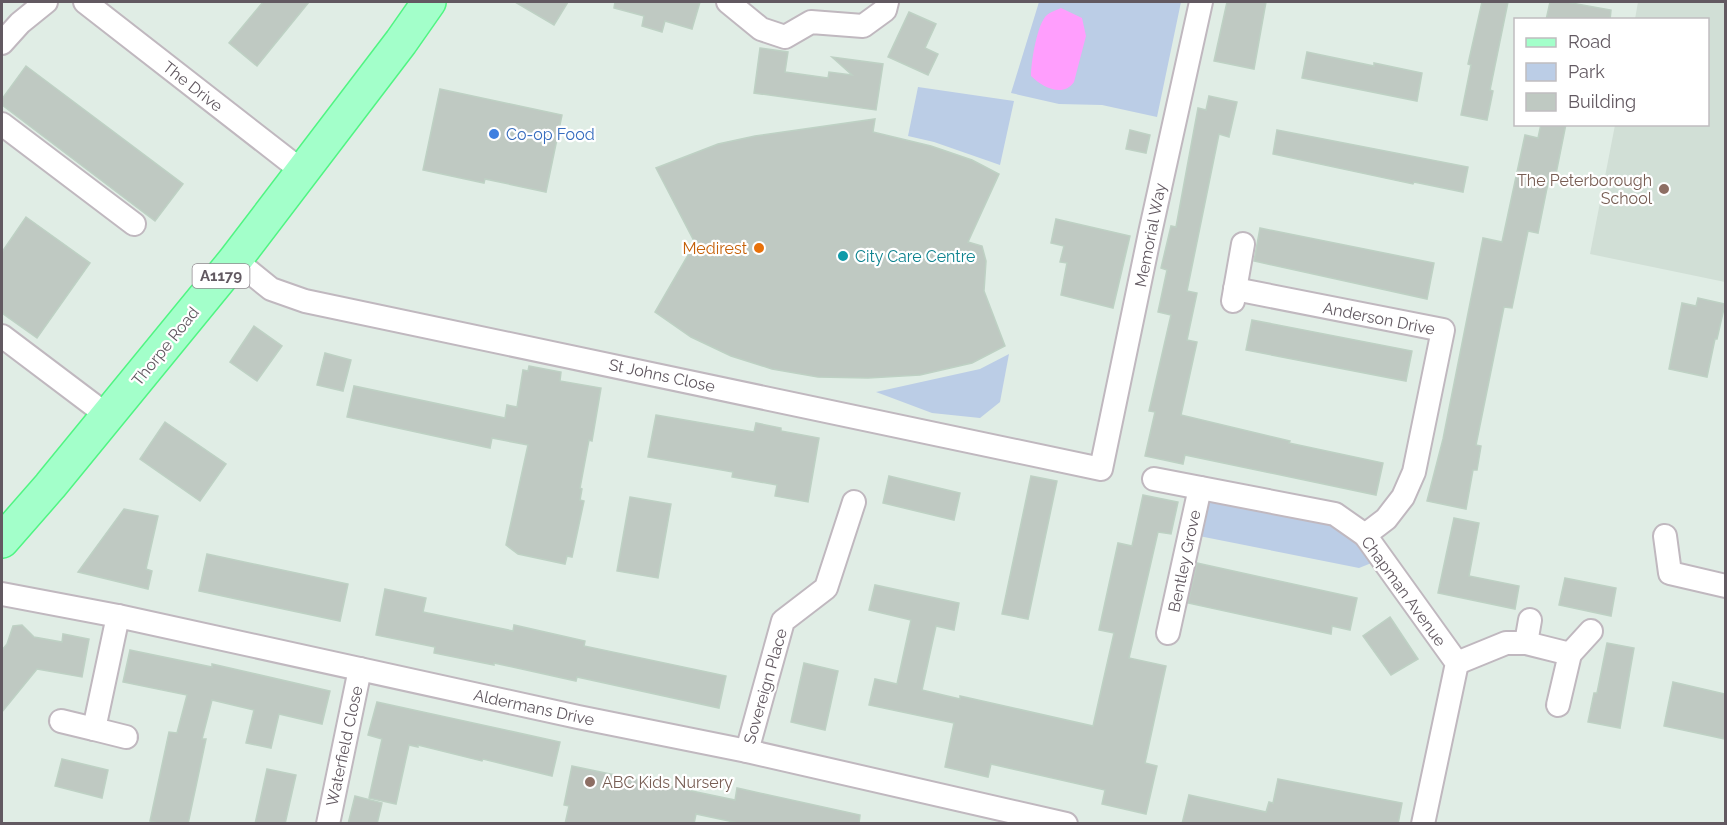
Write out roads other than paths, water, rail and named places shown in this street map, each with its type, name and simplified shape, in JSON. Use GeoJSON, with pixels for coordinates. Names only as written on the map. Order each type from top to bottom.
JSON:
{"type":"FeatureCollection","features":[{"type":"Feature","properties":{"kind":"main road","name":"Thorpe Road"},"geometry":{"type":"LineString","coordinates":[[2,541],[50,486],[235,260],[429,2]]}},
{"type":"Feature","properties":{"kind":"street"},"geometry":{"type":"LineString","coordinates":[[2,43],[20,23],[46,2]]}},
{"type":"Feature","properties":{"kind":"street","name":"The Drive"},"geometry":{"type":"LineString","coordinates":[[85,2],[302,171]]}},
{"type":"Feature","properties":{"kind":"street"},"geometry":{"type":"LineString","coordinates":[[728,2],[761,29],[785,37],[812,12],[863,26],[885,10],[887,2]]}},
{"type":"Feature","properties":{"kind":"street","name":"Memorial Way"},"geometry":{"type":"LineString","coordinates":[[1101,469],[1201,2]]}},
{"type":"Feature","properties":{"kind":"street"},"geometry":{"type":"LineString","coordinates":[[2,124],[134,225]]}},
{"type":"Feature","properties":{"kind":"street","name":"Anderson Drive"},"geometry":{"type":"LineString","coordinates":[[1243,244],[1234,295],[1443,330],[1414,472],[1403,497],[1386,519],[1365,535]]}},
{"type":"Feature","properties":{"kind":"street","name":"St Johns Close"},"geometry":{"type":"LineString","coordinates":[[235,260],[271,289],[305,301],[1101,469]]}},
{"type":"Feature","properties":{"kind":"street"},"geometry":{"type":"LineString","coordinates":[[2,336],[108,416]]}},
{"type":"Feature","properties":{"kind":"street","name":"Chapman Avenue"},"geometry":{"type":"LineString","coordinates":[[1154,479],[1335,514],[1365,535],[1456,663],[1423,824]]}},
{"type":"Feature","properties":{"kind":"street","name":"Bentley Grove"},"geometry":{"type":"LineString","coordinates":[[1168,633],[1200,488]]}},
{"type":"Feature","properties":{"kind":"street","name":"Sovereign Place"},"geometry":{"type":"LineString","coordinates":[[747,751],[783,621],[826,588],[854,502]]}},
{"type":"Feature","properties":{"kind":"street"},"geometry":{"type":"LineString","coordinates":[[1665,536],[1670,573],[1725,586]]}},
{"type":"Feature","properties":{"kind":"street","name":"Aldermans Drive"},"geometry":{"type":"LineString","coordinates":[[2,594],[118,616],[578,717],[747,751],[1066,824]]}},
{"type":"Feature","properties":{"kind":"street"},"geometry":{"type":"LineString","coordinates":[[94,729],[118,616]]}},
{"type":"Feature","properties":{"kind":"street"},"geometry":{"type":"LineString","coordinates":[[1526,643],[1530,620]]}},
{"type":"Feature","properties":{"kind":"street"},"geometry":{"type":"LineString","coordinates":[[1558,705],[1570,654],[1591,631]]}},
{"type":"Feature","properties":{"kind":"street"},"geometry":{"type":"LineString","coordinates":[[1456,663],[1506,643],[1526,643],[1570,654]]}},
{"type":"Feature","properties":{"kind":"street","name":"Waterfield Close"},"geometry":{"type":"LineString","coordinates":[[328,824],[360,669]]}},
{"type":"Feature","properties":{"kind":"street"},"geometry":{"type":"LineString","coordinates":[[61,721],[126,737]]}},
{"type":"Feature","properties":{"kind":"place","name":"Co-op Food"},"geometry":{"type":"Point","coordinates":[494,134]}},
{"type":"Feature","properties":{"kind":"place","name":"The Peterborough School"},"geometry":{"type":"Point","coordinates":[1664,189]}},
{"type":"Feature","properties":{"kind":"place","name":"Medirest"},"geometry":{"type":"Point","coordinates":[759,248]}},
{"type":"Feature","properties":{"kind":"place","name":"City Care Centre"},"geometry":{"type":"Point","coordinates":[843,256]}},
{"type":"Feature","properties":{"kind":"place","name":"ABC Kids Nursery"},"geometry":{"type":"Point","coordinates":[590,782]}}]}
